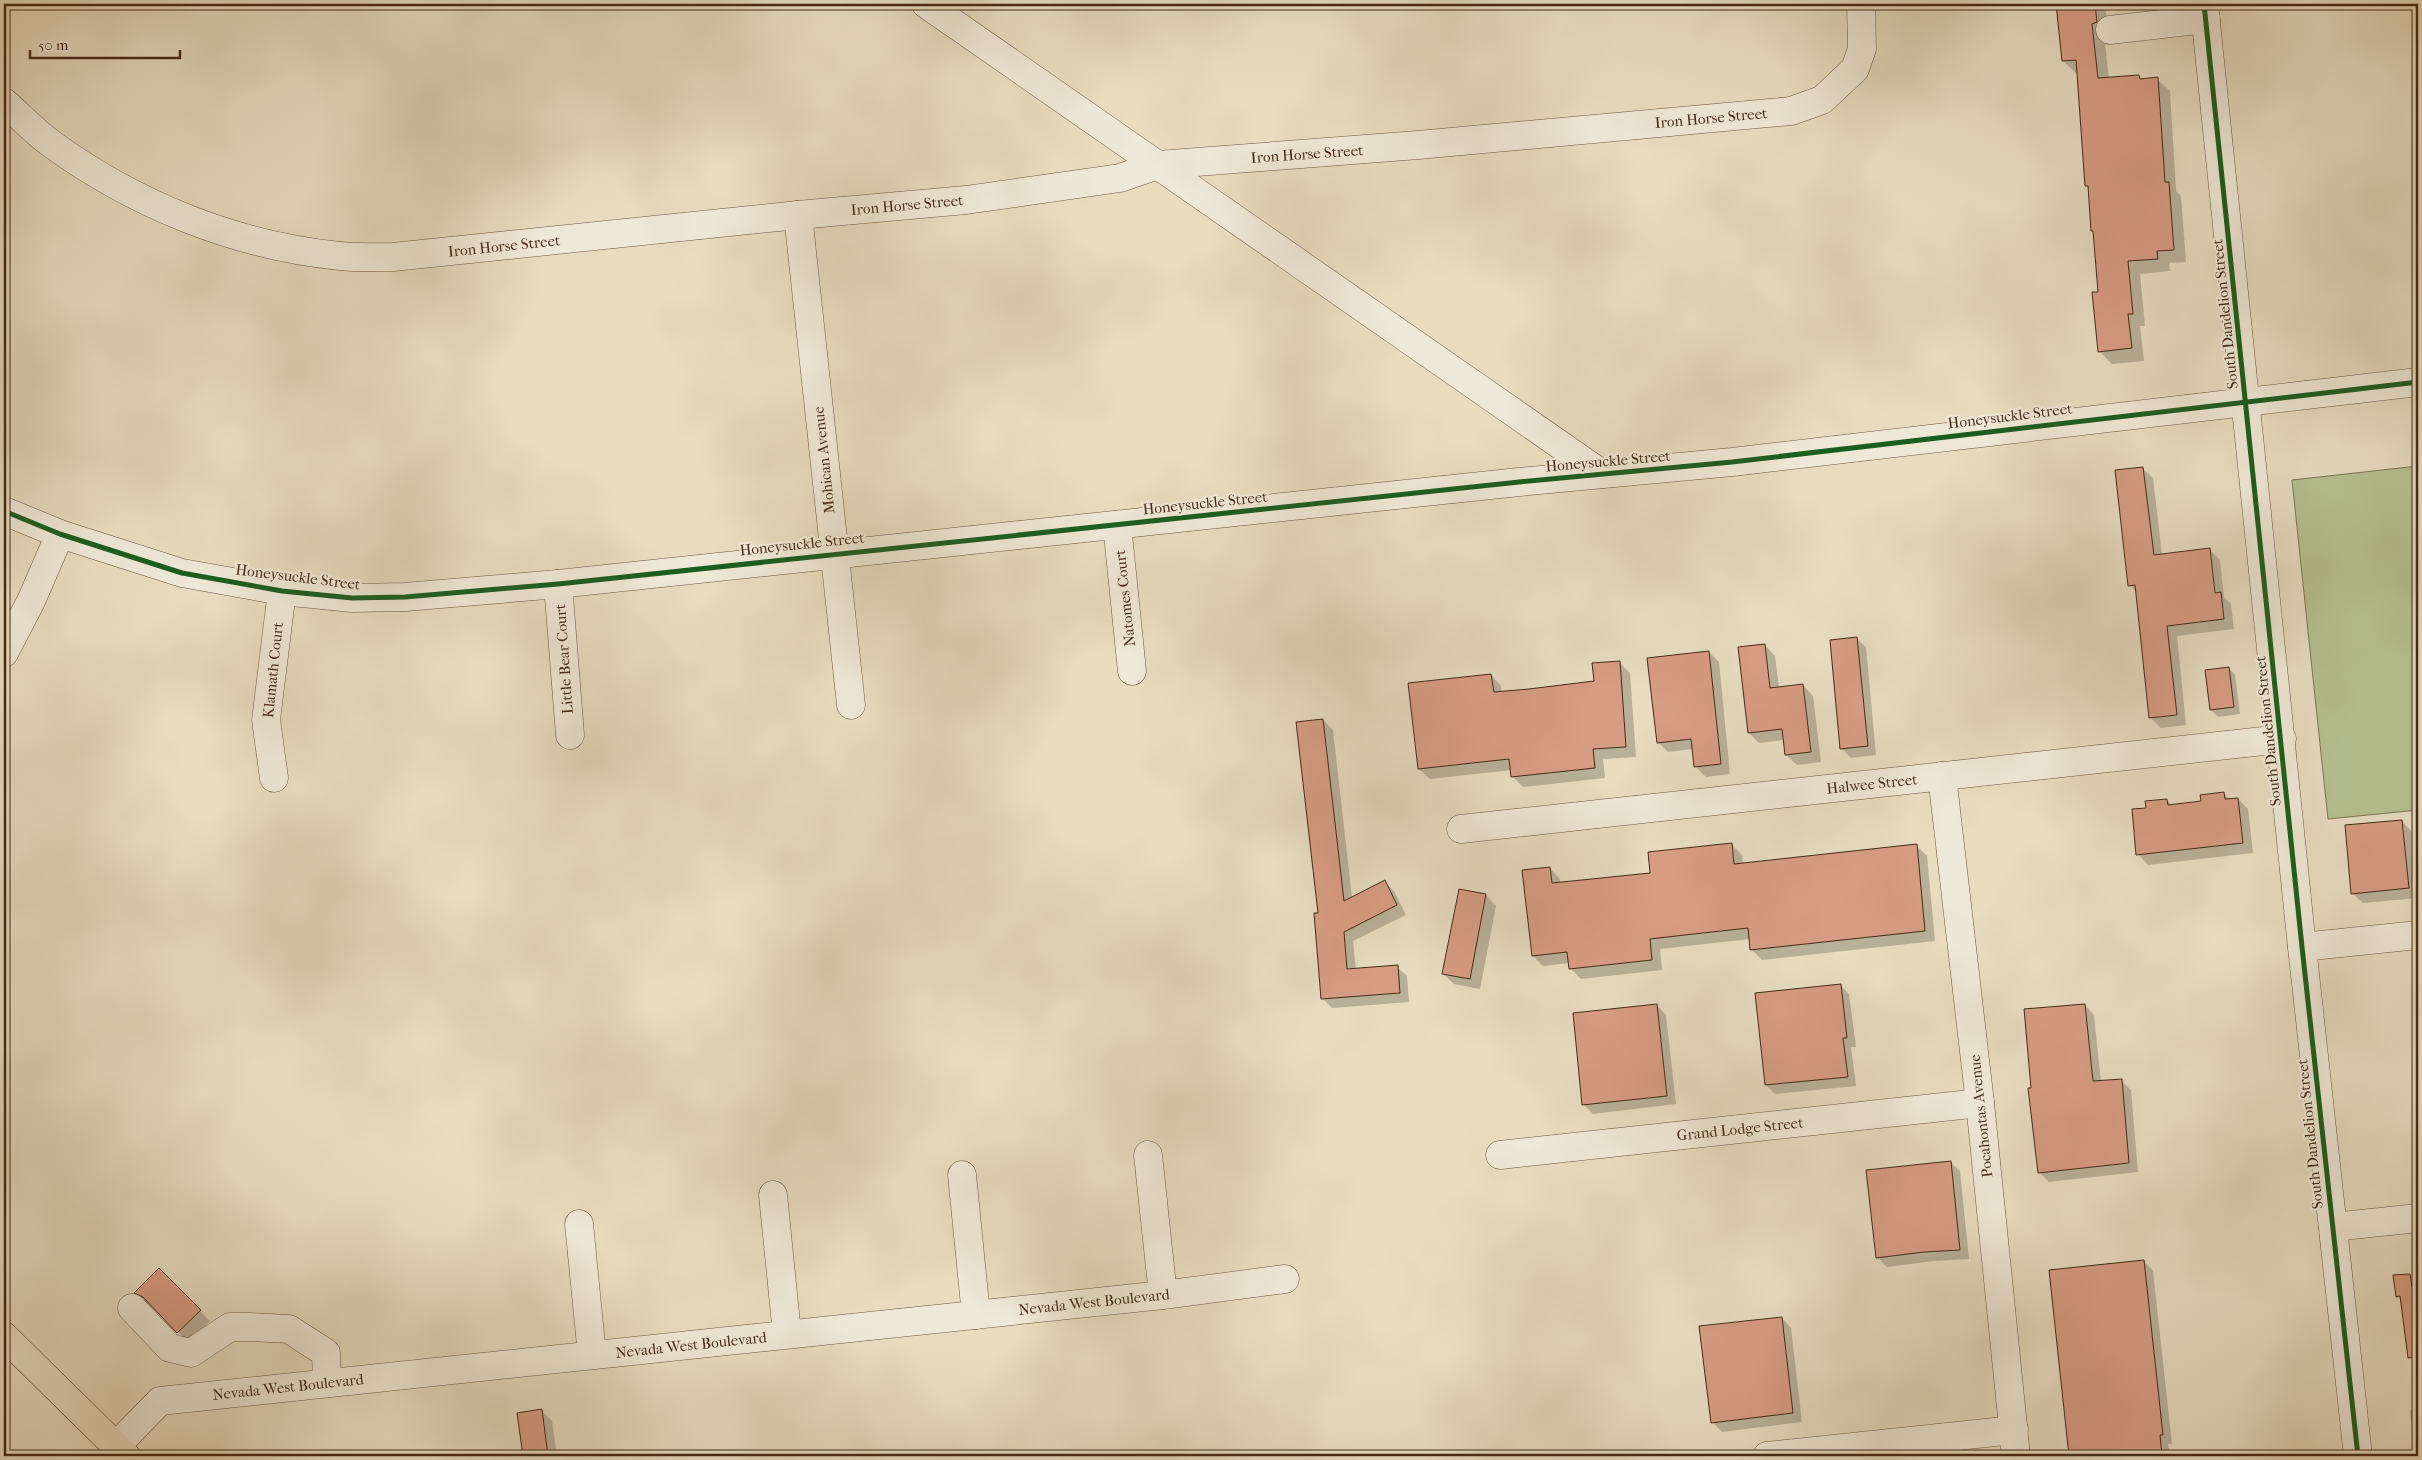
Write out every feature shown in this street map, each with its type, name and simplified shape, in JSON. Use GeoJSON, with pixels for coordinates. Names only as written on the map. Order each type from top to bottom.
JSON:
{"type":"FeatureCollection","features":[{"type":"Feature","properties":{"kind":"highway"},"geometry":{"type":"LineString","coordinates":[[4,1336],[121,1451]]}},
{"type":"Feature","properties":{"kind":"street"},"geometry":{"type":"LineString","coordinates":[[926,4],[1602,474]]}},
{"type":"Feature","properties":{"kind":"street","name":"Iron Horse Street"},"geometry":{"type":"LineString","coordinates":[[4,102],[49,142],[110,181],[193,222],[272,245],[340,256],[393,257],[798,215],[966,200],[1120,178],[1158,165],[1418,145],[1791,111],[1822,100],[1855,69],[1862,50],[1861,4]]}},
{"type":"Feature","properties":{"kind":"street"},"geometry":{"type":"LineString","coordinates":[[2110,30],[2205,11]]}},
{"type":"Feature","properties":{"kind":"street","name":"South Dandelion Street"},"geometry":{"type":"LineString","coordinates":[[2205,11],[2247,400],[2302,947],[2358,1456]]}},
{"type":"Feature","properties":{"kind":"street","name":"Mohican Avenue"},"geometry":{"type":"LineString","coordinates":[[798,215],[851,705]]}},
{"type":"Feature","properties":{"kind":"street","name":"Honeysuckle Street"},"geometry":{"type":"LineString","coordinates":[[4,510],[60,534],[182,573],[282,591],[352,598],[405,597],[558,584],[834,553],[1732,462],[2247,400],[2418,382]]}},
{"type":"Feature","properties":{"kind":"street","name":"Natomes Court"},"geometry":{"type":"LineString","coordinates":[[1117,524],[1132,672]]}},
{"type":"Feature","properties":{"kind":"street"},"geometry":{"type":"LineString","coordinates":[[4,653],[31,601],[60,534]]}},
{"type":"Feature","properties":{"kind":"street","name":"Little Bear Court"},"geometry":{"type":"LineString","coordinates":[[558,584],[570,735]]}},
{"type":"Feature","properties":{"kind":"street","name":"Klamath Court"},"geometry":{"type":"LineString","coordinates":[[274,778],[266,720],[282,591]]}},
{"type":"Feature","properties":{"kind":"street","name":"Halwee Street"},"geometry":{"type":"LineString","coordinates":[[1461,829],[2282,739]]}},
{"type":"Feature","properties":{"kind":"street","name":"Pocahontas Avenue"},"geometry":{"type":"LineString","coordinates":[[1942,776],[1980,1103],[2015,1443]]}},
{"type":"Feature","properties":{"kind":"street"},"geometry":{"type":"LineString","coordinates":[[2302,947],[2418,935]]}},
{"type":"Feature","properties":{"kind":"street","name":"Grand Lodge Street"},"geometry":{"type":"LineString","coordinates":[[1500,1155],[1980,1103]]}},
{"type":"Feature","properties":{"kind":"street"},"geometry":{"type":"LineString","coordinates":[[1148,1156],[1162,1295]]}},
{"type":"Feature","properties":{"kind":"street"},"geometry":{"type":"LineString","coordinates":[[962,1175],[976,1315]]}},
{"type":"Feature","properties":{"kind":"street"},"geometry":{"type":"LineString","coordinates":[[773,1195],[788,1334]]}},
{"type":"Feature","properties":{"kind":"street"},"geometry":{"type":"LineString","coordinates":[[2333,1227],[2418,1218]]}},
{"type":"Feature","properties":{"kind":"street"},"geometry":{"type":"LineString","coordinates":[[579,1224],[592,1355]]}},
{"type":"Feature","properties":{"kind":"street","name":"Nevada West Boulevard"},"geometry":{"type":"LineString","coordinates":[[121,1451],[160,1401],[1162,1295],[1285,1279]]}},
{"type":"Feature","properties":{"kind":"street"},"geometry":{"type":"LineString","coordinates":[[132,1308],[170,1348],[191,1352],[230,1327],[289,1328],[326,1353],[327,1383]]}},
{"type":"Feature","properties":{"kind":"street"},"geometry":{"type":"LineString","coordinates":[[1767,1456],[2015,1443]]}},
{"type":"Feature","properties":{"kind":"green space"},"geometry":{"type":"Polygon","coordinates":[[[2418,466],[2418,810],[2328,819],[2292,480],[2418,466]]]}},
{"type":"Feature","properties":{"kind":"building"},"geometry":{"type":"Polygon","coordinates":[[[2056,4],[2095,4],[2097,22],[2092,24],[2098,78],[2139,75],[2140,79],[2158,77],[2165,182],[2169,182],[2174,250],[2157,251],[2158,259],[2128,261],[2133,314],[2128,314],[2132,348],[2098,352],[2092,292],[2098,292],[2088,186],[2085,186],[2076,60],[2062,61],[2056,4]]]}},
{"type":"Feature","properties":{"kind":"building"},"geometry":{"type":"Polygon","coordinates":[[[2143,467],[2154,555],[2210,548],[2215,593],[2221,592],[2224,619],[2167,626],[2177,715],[2149,718],[2135,585],[2128,586],[2115,470],[2143,467]]]}},
{"type":"Feature","properties":{"kind":"building"},"geometry":{"type":"Polygon","coordinates":[[[1857,637],[1868,746],[1840,749],[1830,640],[1857,637]]]}},
{"type":"Feature","properties":{"kind":"building"},"geometry":{"type":"Polygon","coordinates":[[[1765,644],[1770,688],[1803,684],[1811,752],[1785,755],[1782,729],[1748,733],[1738,647],[1765,644]]]}},
{"type":"Feature","properties":{"kind":"building"},"geometry":{"type":"Polygon","coordinates":[[[1709,651],[1721,764],[1694,767],[1691,739],[1657,743],[1647,658],[1709,651]]]}},
{"type":"Feature","properties":{"kind":"building"},"geometry":{"type":"Polygon","coordinates":[[[1620,661],[1626,747],[1593,749],[1595,768],[1511,777],[1509,759],[1418,769],[1408,683],[1491,674],[1494,692],[1529,689],[1594,681],[1592,663],[1620,661]]]}},
{"type":"Feature","properties":{"kind":"building"},"geometry":{"type":"Polygon","coordinates":[[[2229,667],[2234,707],[2210,710],[2205,670],[2229,667]]]}},
{"type":"Feature","properties":{"kind":"building"},"geometry":{"type":"Polygon","coordinates":[[[1323,719],[1344,901],[1385,880],[1397,905],[1344,932],[1347,969],[1398,965],[1400,993],[1321,999],[1314,913],[1318,913],[1296,722],[1323,719]]]}},
{"type":"Feature","properties":{"kind":"building"},"geometry":{"type":"Polygon","coordinates":[[[2224,792],[2225,799],[2238,798],[2243,843],[2136,855],[2132,809],[2146,808],[2145,801],[2167,799],[2168,805],[2201,801],[2200,795],[2224,792]]]}},
{"type":"Feature","properties":{"kind":"building"},"geometry":{"type":"Polygon","coordinates":[[[2402,820],[2409,888],[2351,894],[2345,825],[2402,820]]]}},
{"type":"Feature","properties":{"kind":"building"},"geometry":{"type":"Polygon","coordinates":[[[1732,843],[1734,864],[1917,844],[1925,931],[1750,950],[1748,928],[1650,939],[1652,960],[1569,969],[1567,952],[1532,956],[1522,870],[1550,867],[1552,883],[1650,873],[1648,852],[1732,843]]]}},
{"type":"Feature","properties":{"kind":"building"},"geometry":{"type":"Polygon","coordinates":[[[1459,889],[1486,894],[1470,979],[1442,974],[1459,889]]]}},
{"type":"Feature","properties":{"kind":"building"},"geometry":{"type":"Polygon","coordinates":[[[1841,984],[1847,1038],[1843,1038],[1848,1077],[1765,1085],[1755,993],[1841,984]]]}},
{"type":"Feature","properties":{"kind":"building"},"geometry":{"type":"Polygon","coordinates":[[[1657,1004],[1667,1096],[1582,1105],[1573,1013],[1657,1004]]]}},
{"type":"Feature","properties":{"kind":"building"},"geometry":{"type":"Polygon","coordinates":[[[2085,1004],[2093,1081],[2122,1079],[2129,1163],[2038,1173],[2028,1088],[2031,1088],[2024,1009],[2085,1004]]]}},
{"type":"Feature","properties":{"kind":"building"},"geometry":{"type":"Polygon","coordinates":[[[1951,1161],[1960,1250],[1876,1258],[1866,1170],[1951,1161]]]}},
{"type":"Feature","properties":{"kind":"building"},"geometry":{"type":"Polygon","coordinates":[[[2144,1260],[2163,1435],[2160,1435],[2162,1456],[2069,1456],[2049,1270],[2144,1260]]]}},
{"type":"Feature","properties":{"kind":"building"},"geometry":{"type":"Polygon","coordinates":[[[159,1268],[201,1310],[177,1333],[143,1297],[134,1293],[159,1268]]]}},
{"type":"Feature","properties":{"kind":"building"},"geometry":{"type":"Polygon","coordinates":[[[2410,1274],[2412,1287],[2418,1286],[2418,1357],[2408,1358],[2400,1296],[2396,1297],[2393,1275],[2410,1274]]]}},
{"type":"Feature","properties":{"kind":"building"},"geometry":{"type":"Polygon","coordinates":[[[1782,1317],[1793,1413],[1711,1423],[1699,1326],[1782,1317]]]}},
{"type":"Feature","properties":{"kind":"building"},"geometry":{"type":"Polygon","coordinates":[[[542,1409],[548,1456],[523,1456],[517,1413],[542,1409]]]}},
{"type":"Feature","properties":{"kind":"cycle path"},"geometry":{"type":"LineString","coordinates":[[2204,4],[2302,947],[2358,1456]]}},
{"type":"Feature","properties":{"kind":"cycle path"},"geometry":{"type":"LineString","coordinates":[[4,511],[60,534],[182,573],[282,591],[352,598],[405,597],[558,584],[1519,482],[1732,462],[2418,382]]}}]}
